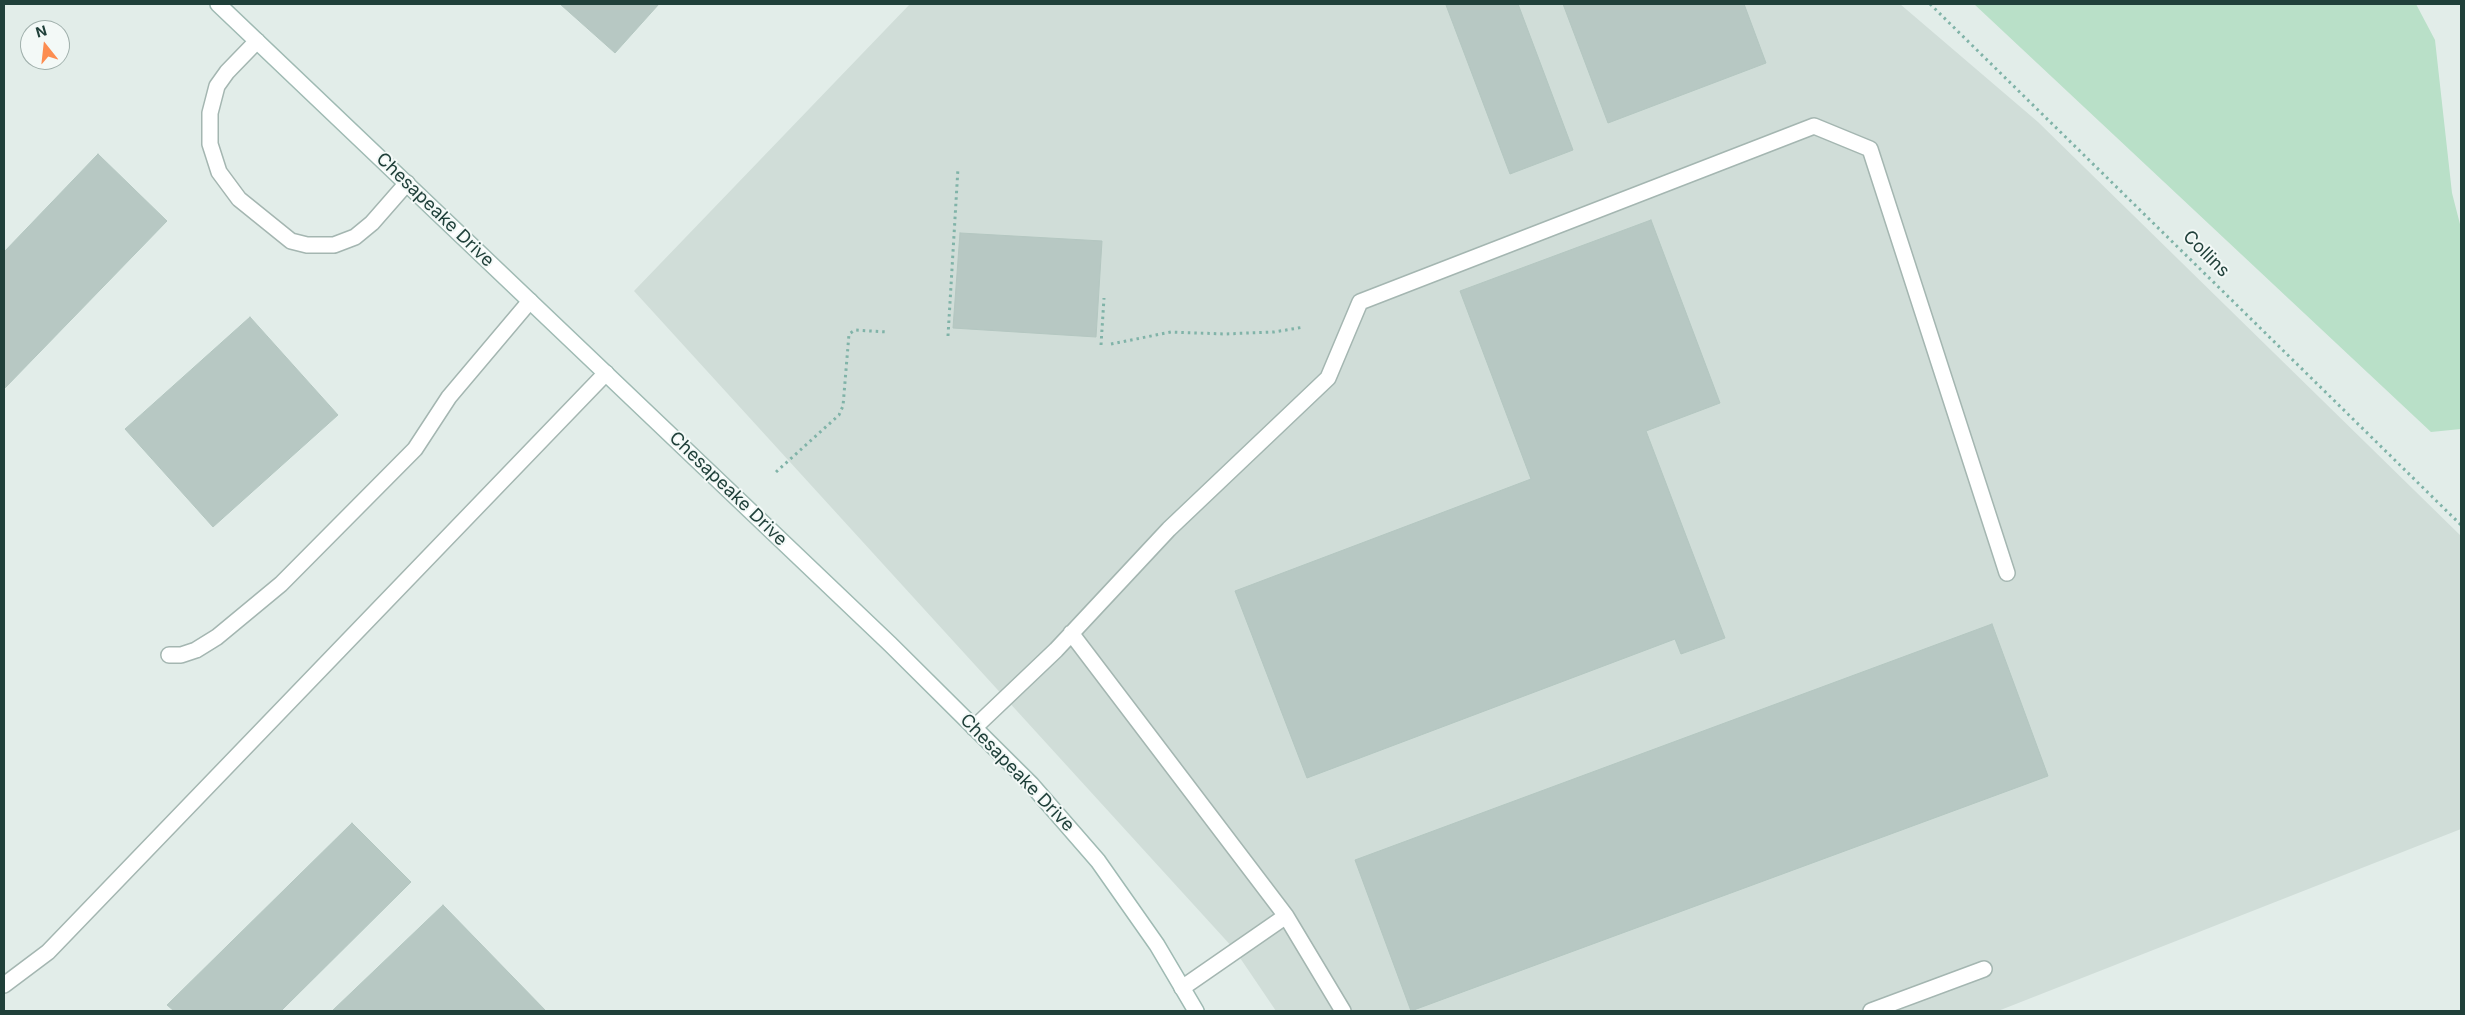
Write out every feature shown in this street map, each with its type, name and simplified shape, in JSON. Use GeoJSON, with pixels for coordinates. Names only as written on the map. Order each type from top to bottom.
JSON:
{"type":"FeatureCollection","features":[{"type":"Feature","properties":{"kind":"street","name":"Chesapeake Drive"},"geometry":{"type":"LineString","coordinates":[[218,4],[890,644],[1054,809],[1098,861],[1157,945],[1196,1011]]}},
{"type":"Feature","properties":{"kind":"street"},"geometry":{"type":"LineString","coordinates":[[257,41],[227,72],[217,86],[210,114],[210,144],[219,172],[239,199],[291,241],[307,245],[334,245],[355,237],[372,223],[407,183]]}},
{"type":"Feature","properties":{"kind":"street"},"geometry":{"type":"LineString","coordinates":[[974,728],[1071,633],[1169,529],[1328,378],[1360,302],[1814,126],[1870,149],[2007,573]]}},
{"type":"Feature","properties":{"kind":"street"},"geometry":{"type":"LineString","coordinates":[[169,655],[181,655],[196,650],[217,637],[281,584],[415,449],[449,397],[530,301]]}},
{"type":"Feature","properties":{"kind":"street"},"geometry":{"type":"LineString","coordinates":[[4,985],[48,952],[606,373]]}},
{"type":"Feature","properties":{"kind":"street"},"geometry":{"type":"LineString","coordinates":[[1071,633],[1286,916],[1344,1011]]}},
{"type":"Feature","properties":{"kind":"street"},"geometry":{"type":"LineString","coordinates":[[1182,988],[1286,916]]}},
{"type":"Feature","properties":{"kind":"street"},"geometry":{"type":"LineString","coordinates":[[1871,1011],[1984,969]]}},
{"type":"Feature","properties":{"kind":"path","name":"Collins"},"geometry":{"type":"LineString","coordinates":[[1930,4],[2461,525]]}},
{"type":"Feature","properties":{"kind":"path"},"geometry":{"type":"LineString","coordinates":[[948,336],[958,168]]}},
{"type":"Feature","properties":{"kind":"path"},"geometry":{"type":"LineString","coordinates":[[1101,345],[1104,298]]}},
{"type":"Feature","properties":{"kind":"path"},"geometry":{"type":"LineString","coordinates":[[1111,344],[1171,332],[1224,334],[1274,332],[1304,327]]}},
{"type":"Feature","properties":{"kind":"path"},"geometry":{"type":"LineString","coordinates":[[776,472],[839,415],[843,406],[849,334],[855,330],[887,332]]}},
{"type":"Feature","properties":{"kind":"shaded area"},"geometry":{"type":"Polygon","coordinates":[[[910,4],[1900,4],[2038,122],[2461,536],[2461,829],[1998,1011],[1276,1011],[1234,949],[634,291],[910,4]]]}},
{"type":"Feature","properties":{"kind":"green space"},"geometry":{"type":"Polygon","coordinates":[[[1974,4],[2416,4],[2435,40],[2452,193],[2461,228],[2461,429],[2431,432],[1974,4]]]}},
{"type":"Feature","properties":{"kind":"building"},"geometry":{"type":"Polygon","coordinates":[[[560,4],[659,4],[615,53],[560,4]]]}},
{"type":"Feature","properties":{"kind":"building"},"geometry":{"type":"Polygon","coordinates":[[[1518,4],[1573,150],[1510,174],[1446,5],[1518,4]]]}},
{"type":"Feature","properties":{"kind":"building"},"geometry":{"type":"Polygon","coordinates":[[[1563,4],[1744,4],[1766,63],[1608,123],[1563,4]]]}},
{"type":"Feature","properties":{"kind":"building"},"geometry":{"type":"Polygon","coordinates":[[[98,154],[167,221],[4,389],[4,252],[98,154]]]}},
{"type":"Feature","properties":{"kind":"building"},"geometry":{"type":"Polygon","coordinates":[[[1651,220],[1720,403],[1646,431],[1725,638],[1681,654],[1675,639],[1307,778],[1235,591],[1531,479],[1460,291],[1651,220]]]}},
{"type":"Feature","properties":{"kind":"building"},"geometry":{"type":"Polygon","coordinates":[[[960,233],[1102,241],[1096,337],[953,328],[960,233]]]}},
{"type":"Feature","properties":{"kind":"building"},"geometry":{"type":"Polygon","coordinates":[[[250,317],[338,415],[213,527],[125,429],[250,317]]]}},
{"type":"Feature","properties":{"kind":"building"},"geometry":{"type":"Polygon","coordinates":[[[1992,624],[2048,776],[1411,1011],[1355,860],[1992,624]]]}},
{"type":"Feature","properties":{"kind":"building"},"geometry":{"type":"Polygon","coordinates":[[[352,823],[411,882],[281,1011],[174,1011],[167,1005],[352,823]]]}},
{"type":"Feature","properties":{"kind":"building"},"geometry":{"type":"Polygon","coordinates":[[[443,905],[546,1011],[332,1011],[443,905]]]}}]}
